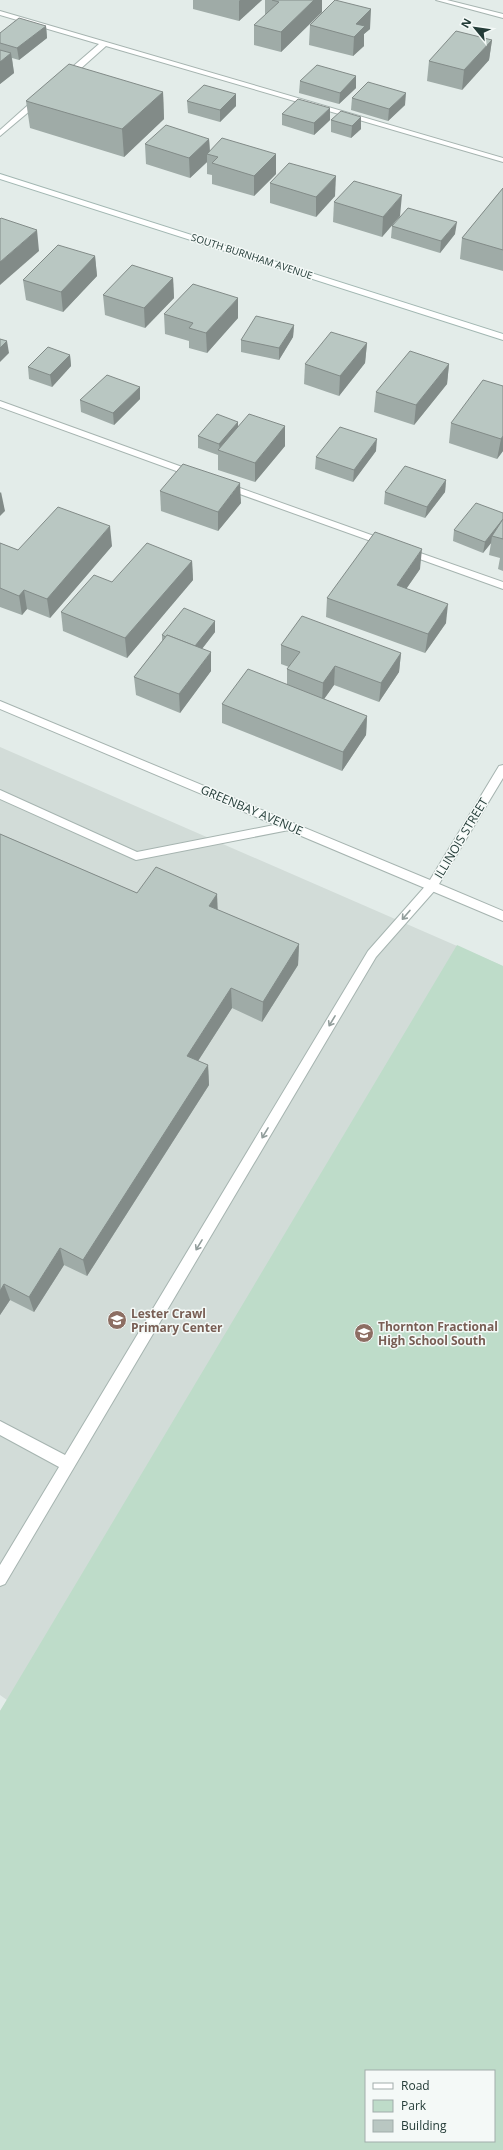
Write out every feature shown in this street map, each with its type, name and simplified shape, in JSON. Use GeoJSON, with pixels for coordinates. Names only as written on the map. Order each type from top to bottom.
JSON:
{"type":"FeatureCollection","features":[{"type":"Feature","properties":{"kind":"street"},"geometry":{"type":"LineString","coordinates":[[439,0],[503,16]]}},
{"type":"Feature","properties":{"kind":"street"},"geometry":{"type":"LineString","coordinates":[[0,13],[503,160]]}},
{"type":"Feature","properties":{"kind":"street"},"geometry":{"type":"LineString","coordinates":[[58,84],[104,44]]}},
{"type":"Feature","properties":{"kind":"street"},"geometry":{"type":"LineString","coordinates":[[0,134],[46,94]]}},
{"type":"Feature","properties":{"kind":"street","name":"SOUTH BURNHAM AVENUE"},"geometry":{"type":"LineString","coordinates":[[0,176],[503,337]]}},
{"type":"Feature","properties":{"kind":"street"},"geometry":{"type":"LineString","coordinates":[[0,404],[203,477]]}},
{"type":"Feature","properties":{"kind":"street"},"geometry":{"type":"LineString","coordinates":[[218,483],[503,586]]}},
{"type":"Feature","properties":{"kind":"street","name":"GREENBAY AVENUE"},"geometry":{"type":"LineString","coordinates":[[0,705],[503,916]]}},
{"type":"Feature","properties":{"kind":"street","name":"ILLINOIS STREET"},"geometry":{"type":"LineString","coordinates":[[0,1579],[372,954],[432,886],[503,769]]}},
{"type":"Feature","properties":{"kind":"street"},"geometry":{"type":"LineString","coordinates":[[0,794],[136,856],[289,826]]}},
{"type":"Feature","properties":{"kind":"street"},"geometry":{"type":"LineString","coordinates":[[0,1428],[68,1464]]}},
{"type":"Feature","properties":{"kind":"shaded area","name":"Thornton Fractional High School South"},"geometry":{"type":"Polygon","coordinates":[[[0,747],[503,966],[503,2150],[0,2150],[0,1711],[7,1700],[0,1695],[0,747]]]}},
{"type":"Feature","properties":{"kind":"green space","name":"Thornton Fractional High School South"},"geometry":{"type":"Polygon","coordinates":[[[457,945],[503,966],[503,2150],[0,2150],[0,1711],[457,945]]]}},
{"type":"Feature","properties":{"kind":"building"},"geometry":{"type":"Polygon","coordinates":[[[272,0],[314,0],[281,32],[254,25],[279,2],[272,0]]]}},
{"type":"Feature","properties":{"kind":"building"},"geometry":{"type":"Polygon","coordinates":[[[335,0],[371,9],[356,24],[365,26],[354,37],[310,25],[335,0]]]}},
{"type":"Feature","properties":{"kind":"building"},"geometry":{"type":"Polygon","coordinates":[[[19,18],[46,26],[17,48],[0,43],[0,33],[19,18]]]}},
{"type":"Feature","properties":{"kind":"building"},"geometry":{"type":"Polygon","coordinates":[[[456,31],[492,40],[464,70],[429,61],[456,31]]]}},
{"type":"Feature","properties":{"kind":"building"},"geometry":{"type":"Polygon","coordinates":[[[0,50],[11,53],[0,62],[0,50]]]}},
{"type":"Feature","properties":{"kind":"building"},"geometry":{"type":"Polygon","coordinates":[[[69,64],[163,92],[122,129],[26,101],[69,64]]]}},
{"type":"Feature","properties":{"kind":"building"},"geometry":{"type":"Polygon","coordinates":[[[317,65],[356,76],[340,93],[300,81],[317,65]]]}},
{"type":"Feature","properties":{"kind":"building"},"geometry":{"type":"Polygon","coordinates":[[[368,82],[406,93],[389,109],[352,98],[368,82]]]}},
{"type":"Feature","properties":{"kind":"building"},"geometry":{"type":"Polygon","coordinates":[[[204,85],[236,94],[220,110],[187,101],[204,85]]]}},
{"type":"Feature","properties":{"kind":"building"},"geometry":{"type":"Polygon","coordinates":[[[298,99],[330,108],[314,123],[282,114],[298,99]]]}},
{"type":"Feature","properties":{"kind":"building"},"geometry":{"type":"Polygon","coordinates":[[[341,111],[361,117],[352,126],[331,120],[341,111]]]}},
{"type":"Feature","properties":{"kind":"building"},"geometry":{"type":"Polygon","coordinates":[[[166,125],[209,139],[189,158],[145,144],[166,125]]]}},
{"type":"Feature","properties":{"kind":"building"},"geometry":{"type":"Polygon","coordinates":[[[222,138],[276,154],[254,176],[212,163],[218,157],[207,154],[222,138]]]}},
{"type":"Feature","properties":{"kind":"building"},"geometry":{"type":"Polygon","coordinates":[[[289,163],[336,176],[316,197],[270,183],[289,163]]]}},
{"type":"Feature","properties":{"kind":"building"},"geometry":{"type":"Polygon","coordinates":[[[354,181],[402,195],[383,217],[334,202],[354,181]]]}},
{"type":"Feature","properties":{"kind":"building"},"geometry":{"type":"Polygon","coordinates":[[[503,188],[503,250],[462,238],[503,188]]]}},
{"type":"Feature","properties":{"kind":"building"},"geometry":{"type":"Polygon","coordinates":[[[408,208],[457,222],[441,241],[392,226],[408,208]]]}},
{"type":"Feature","properties":{"kind":"building"},"geometry":{"type":"Polygon","coordinates":[[[1,218],[37,230],[0,262],[0,219],[1,218]]]}},
{"type":"Feature","properties":{"kind":"building"},"geometry":{"type":"Polygon","coordinates":[[[58,245],[95,256],[61,292],[23,280],[58,245]]]}},
{"type":"Feature","properties":{"kind":"building"},"geometry":{"type":"Polygon","coordinates":[[[132,265],[173,278],[144,308],[103,295],[132,265]]]}},
{"type":"Feature","properties":{"kind":"building"},"geometry":{"type":"Polygon","coordinates":[[[193,284],[238,298],[206,333],[189,328],[193,323],[164,314],[193,284]]]}},
{"type":"Feature","properties":{"kind":"building"},"geometry":{"type":"Polygon","coordinates":[[[256,316],[294,325],[279,348],[241,340],[256,316]]]}},
{"type":"Feature","properties":{"kind":"building"},"geometry":{"type":"Polygon","coordinates":[[[331,332],[367,343],[340,376],[305,364],[331,332]]]}},
{"type":"Feature","properties":{"kind":"building"},"geometry":{"type":"Polygon","coordinates":[[[0,339],[7,341],[0,348],[0,339]]]}},
{"type":"Feature","properties":{"kind":"building"},"geometry":{"type":"Polygon","coordinates":[[[48,347],[70,355],[50,375],[28,367],[48,347]]]}},
{"type":"Feature","properties":{"kind":"building"},"geometry":{"type":"Polygon","coordinates":[[[410,351],[449,364],[416,405],[376,392],[410,351]]]}},
{"type":"Feature","properties":{"kind":"building"},"geometry":{"type":"Polygon","coordinates":[[[107,375],[140,387],[113,413],[80,400],[107,375]]]}},
{"type":"Feature","properties":{"kind":"building"},"geometry":{"type":"Polygon","coordinates":[[[483,380],[503,386],[503,436],[501,439],[451,423],[483,380]]]}},
{"type":"Feature","properties":{"kind":"building"},"geometry":{"type":"Polygon","coordinates":[[[217,414],[238,422],[219,444],[198,436],[217,414]]]}},
{"type":"Feature","properties":{"kind":"building"},"geometry":{"type":"Polygon","coordinates":[[[249,414],[285,426],[255,463],[218,450],[249,414]]]}},
{"type":"Feature","properties":{"kind":"building"},"geometry":{"type":"Polygon","coordinates":[[[340,427],[377,439],[354,470],[316,457],[340,427]]]}},
{"type":"Feature","properties":{"kind":"building"},"geometry":{"type":"Polygon","coordinates":[[[183,464],[240,483],[218,512],[160,491],[183,464]]]}},
{"type":"Feature","properties":{"kind":"building"},"geometry":{"type":"Polygon","coordinates":[[[405,466],[446,480],[427,507],[385,492],[405,466]]]}},
{"type":"Feature","properties":{"kind":"building"},"geometry":{"type":"Polygon","coordinates":[[[476,503],[503,513],[503,519],[485,542],[454,530],[476,503]]]}},
{"type":"Feature","properties":{"kind":"building"},"geometry":{"type":"Polygon","coordinates":[[[58,507],[110,526],[47,599],[24,590],[19,596],[0,588],[0,543],[18,550],[58,507]]]}},
{"type":"Feature","properties":{"kind":"building"},"geometry":{"type":"Polygon","coordinates":[[[503,519],[503,539],[492,536],[503,519]]]}},
{"type":"Feature","properties":{"kind":"building"},"geometry":{"type":"Polygon","coordinates":[[[375,532],[422,549],[397,585],[448,604],[428,634],[327,598],[375,532]]]}},
{"type":"Feature","properties":{"kind":"building"},"geometry":{"type":"Polygon","coordinates":[[[147,543],[192,561],[125,638],[61,612],[94,575],[112,582],[147,543]]]}},
{"type":"Feature","properties":{"kind":"building"},"geometry":{"type":"Polygon","coordinates":[[[184,608],[215,621],[195,646],[167,635],[166,637],[162,635],[184,608]]]}},
{"type":"Feature","properties":{"kind":"building"},"geometry":{"type":"Polygon","coordinates":[[[302,616],[401,653],[381,683],[335,666],[323,683],[287,669],[300,652],[281,645],[302,616]]]}},
{"type":"Feature","properties":{"kind":"building"},"geometry":{"type":"Polygon","coordinates":[[[167,635],[211,652],[179,694],[134,677],[167,635]]]}},
{"type":"Feature","properties":{"kind":"building"},"geometry":{"type":"Polygon","coordinates":[[[248,669],[367,716],[343,752],[222,704],[248,669]]]}},
{"type":"Feature","properties":{"kind":"building"},"geometry":{"type":"Polygon","coordinates":[[[0,834],[137,893],[156,867],[217,894],[209,906],[299,944],[263,1002],[231,988],[187,1056],[208,1065],[83,1260],[60,1248],[29,1297],[4,1284],[0,1291],[0,834]]]}},
{"type":"Feature","properties":{"kind":"place","name":"Lester Crawl Primary Center"},"geometry":{"type":"Point","coordinates":[117,1320]}},
{"type":"Feature","properties":{"kind":"place","name":"Thornton Fractional High School South"},"geometry":{"type":"Point","coordinates":[364,1333]}}]}
